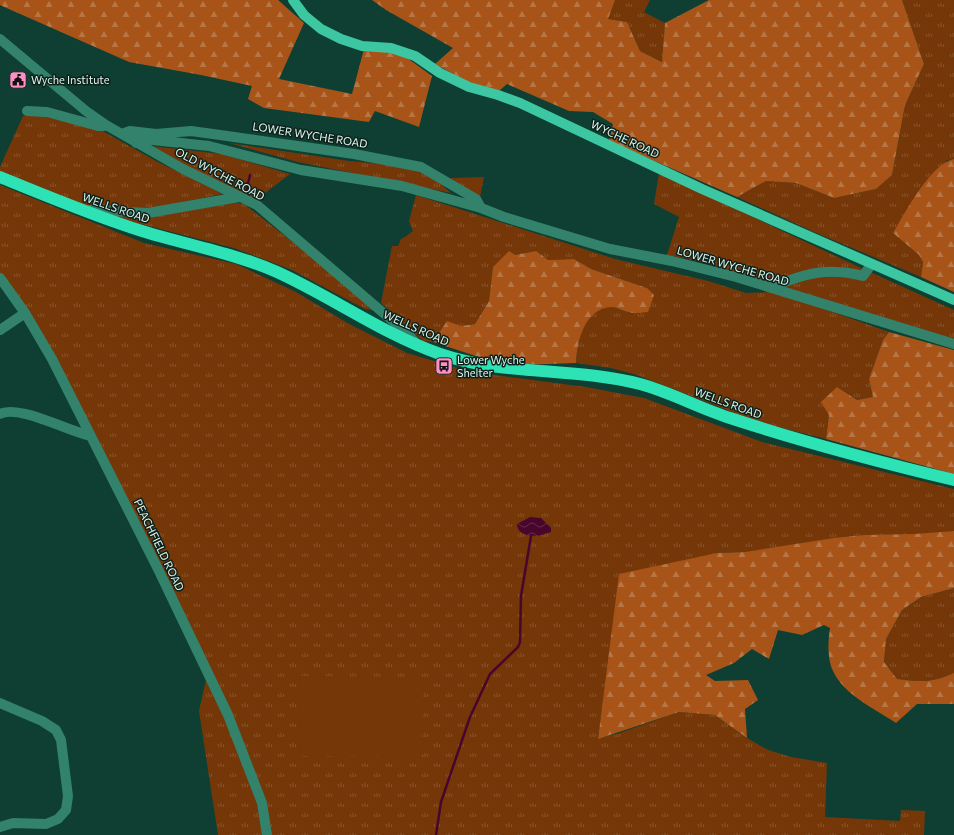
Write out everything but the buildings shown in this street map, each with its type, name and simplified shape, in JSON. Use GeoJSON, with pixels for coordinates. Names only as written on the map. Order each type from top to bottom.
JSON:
{"type":"FeatureCollection","features":[{"type":"Feature","properties":{"kind":"highway","name":"WELLS ROAD"},"geometry":{"type":"LineString","coordinates":[[0,177],[108,220],[164,238],[235,256],[279,273],[418,345],[442,355],[469,362],[507,368],[606,376],[642,385],[717,414],[780,435],[954,480]]}},
{"type":"Feature","properties":{"kind":"main road","name":"WYCHE ROAD"},"geometry":{"type":"LineString","coordinates":[[293,0],[304,15],[321,29],[341,39],[362,46],[391,48],[415,56],[440,73],[469,87],[520,103],[702,189],[871,265],[954,300]]}},
{"type":"Feature","properties":{"kind":"street","name":"OLD WYCHE ROAD"},"geometry":{"type":"LineString","coordinates":[[0,39],[106,126],[183,170],[257,205],[408,334],[418,345]]}},
{"type":"Feature","properties":{"kind":"street"},"geometry":{"type":"LineString","coordinates":[[28,111],[47,112],[98,126],[106,126]]}},
{"type":"Feature","properties":{"kind":"street","name":"LOWER WYCHE ROAD"},"geometry":{"type":"LineString","coordinates":[[122,134],[130,131],[169,134],[191,131],[318,148],[400,162],[421,167],[432,173],[476,199],[481,208]]}},
{"type":"Feature","properties":{"kind":"street","name":"LOWER WYCHE ROAD"},"geometry":{"type":"LineString","coordinates":[[136,143],[143,139],[209,146],[301,170],[402,186],[481,208],[610,249],[701,267],[954,344]]}},
{"type":"Feature","properties":{"kind":"street"},"geometry":{"type":"LineString","coordinates":[[82,210],[123,213],[148,212],[239,197]]}},
{"type":"Feature","properties":{"kind":"street"},"geometry":{"type":"LineString","coordinates":[[771,288],[786,281],[813,274],[837,272],[863,276],[871,265]]}},
{"type":"Feature","properties":{"kind":"street","name":"PEACHFIELD ROAD"},"geometry":{"type":"LineString","coordinates":[[0,278],[25,313],[52,359],[228,715],[262,802],[267,835]]}},
{"type":"Feature","properties":{"kind":"street"},"geometry":{"type":"LineString","coordinates":[[0,330],[25,313]]}},
{"type":"Feature","properties":{"kind":"street"},"geometry":{"type":"LineString","coordinates":[[0,414],[9,412],[36,417],[77,433],[91,436]]}},
{"type":"Feature","properties":{"kind":"street"},"geometry":{"type":"LineString","coordinates":[[0,703],[42,721],[56,730],[61,740],[68,796],[66,810],[58,820],[46,824],[13,823],[0,828]]}},
{"type":"Feature","properties":{"kind":"green space"},"geometry":{"type":"Polygon","coordinates":[[[0,0],[278,0],[304,23],[279,79],[352,94],[364,49],[399,52],[432,76],[419,127],[375,111],[369,122],[264,108],[248,99],[252,86],[129,62],[2,6],[0,5],[0,0]]]}},
{"type":"Feature","properties":{"kind":"green space"},"geometry":{"type":"Polygon","coordinates":[[[372,0],[615,0],[608,19],[627,22],[640,51],[662,62],[665,23],[709,0],[902,0],[924,64],[905,105],[892,175],[876,189],[834,198],[796,183],[766,181],[737,197],[609,141],[613,124],[593,112],[569,111],[507,84],[499,91],[468,82],[435,64],[453,48],[386,10],[372,0]]]}},
{"type":"Feature","properties":{"kind":"green space"},"geometry":{"type":"Polygon","coordinates":[[[615,0],[650,0],[644,12],[665,23],[663,62],[640,51],[627,22],[607,19],[615,0]]]}},
{"type":"Feature","properties":{"kind":"green space"},"geometry":{"type":"Polygon","coordinates":[[[902,0],[954,0],[954,159],[947,160],[893,233],[919,255],[923,262],[921,277],[814,232],[737,197],[766,181],[796,183],[834,198],[876,189],[892,175],[905,105],[924,64],[902,0]]]}},
{"type":"Feature","properties":{"kind":"green space"},"geometry":{"type":"Polygon","coordinates":[[[23,116],[42,116],[99,129],[156,161],[223,194],[147,209],[86,207],[0,171],[0,167],[23,116]]]}},
{"type":"Feature","properties":{"kind":"green space"},"geometry":{"type":"Polygon","coordinates":[[[229,143],[349,161],[421,167],[451,193],[298,162],[229,143]]]}},
{"type":"Feature","properties":{"kind":"green space"},"geometry":{"type":"Polygon","coordinates":[[[151,146],[222,154],[290,174],[256,200],[218,184],[151,146]]]}},
{"type":"Feature","properties":{"kind":"green space"},"geometry":{"type":"Polygon","coordinates":[[[954,159],[954,292],[921,277],[923,262],[919,255],[893,233],[919,190],[936,169],[954,159]]]}},
{"type":"Feature","properties":{"kind":"green space"},"geometry":{"type":"Polygon","coordinates":[[[659,173],[954,310],[954,340],[703,262],[667,255],[679,217],[654,204],[659,173]]]}},
{"type":"Feature","properties":{"kind":"green space"},"geometry":{"type":"Polygon","coordinates":[[[484,177],[480,197],[450,178],[484,177]]]}},
{"type":"Feature","properties":{"kind":"green space"},"geometry":{"type":"Polygon","coordinates":[[[0,185],[144,243],[236,264],[296,292],[349,324],[407,353],[471,372],[586,387],[644,398],[762,442],[954,489],[954,531],[910,535],[865,535],[745,552],[717,553],[612,638],[598,738],[617,734],[679,712],[715,715],[747,738],[768,750],[791,757],[827,763],[825,817],[900,821],[901,810],[925,811],[924,835],[218,835],[199,711],[208,671],[91,436],[0,278],[0,185]]]}},
{"type":"Feature","properties":{"kind":"green space"},"geometry":{"type":"Polygon","coordinates":[[[416,195],[615,259],[708,281],[746,293],[769,292],[813,305],[889,332],[883,340],[869,379],[873,397],[857,400],[837,387],[829,415],[826,439],[755,421],[637,375],[611,368],[576,363],[580,336],[588,319],[594,313],[611,307],[633,314],[647,288],[591,269],[574,259],[547,260],[536,251],[515,255],[493,267],[489,301],[475,324],[461,326],[447,322],[433,342],[423,341],[381,303],[392,246],[398,246],[401,239],[413,231],[409,221],[416,195]]]}},
{"type":"Feature","properties":{"kind":"green space"},"geometry":{"type":"Polygon","coordinates":[[[236,203],[244,204],[381,311],[365,309],[292,270],[234,248],[106,215],[145,216],[236,203]]]}},
{"type":"Feature","properties":{"kind":"green space"},"geometry":{"type":"Polygon","coordinates":[[[509,251],[515,255],[536,251],[548,260],[574,259],[591,269],[647,288],[654,295],[648,312],[632,313],[611,307],[602,309],[594,314],[588,320],[580,337],[576,363],[519,365],[485,359],[433,342],[447,321],[461,326],[475,324],[489,301],[493,267],[509,251]]]}},
{"type":"Feature","properties":{"kind":"green space"},"geometry":{"type":"Polygon","coordinates":[[[889,332],[954,350],[954,474],[826,439],[829,415],[821,402],[837,387],[857,400],[873,397],[869,379],[883,340],[889,332]]]}},
{"type":"Feature","properties":{"kind":"green space"},"geometry":{"type":"Polygon","coordinates":[[[954,531],[954,588],[921,597],[902,610],[886,639],[884,662],[897,679],[926,681],[939,679],[954,673],[954,704],[917,704],[896,723],[861,701],[838,680],[831,666],[829,656],[828,644],[830,628],[824,625],[802,635],[778,630],[769,659],[752,649],[734,663],[706,675],[715,681],[748,680],[758,700],[745,709],[747,738],[715,715],[679,712],[598,739],[619,574],[717,553],[745,552],[834,538],[865,535],[914,534],[954,531]]]}},
{"type":"Feature","properties":{"kind":"green space"},"geometry":{"type":"Polygon","coordinates":[[[954,588],[954,673],[939,679],[926,681],[897,679],[884,662],[886,639],[902,610],[921,597],[954,588]]]}},
{"type":"Feature","properties":{"kind":"green space"},"geometry":{"type":"Polygon","coordinates":[[[301,676],[423,677],[422,757],[300,756],[301,676]]]}},
{"type":"Feature","properties":{"kind":"water"},"geometry":{"type":"Polygon","coordinates":[[[530,517],[541,518],[551,528],[551,532],[531,536],[521,532],[518,529],[517,524],[530,517]]]}},
{"type":"Feature","properties":{"kind":"waterway"},"geometry":{"type":"LineString","coordinates":[[246,192],[250,175]]}},
{"type":"Feature","properties":{"kind":"waterway"},"geometry":{"type":"LineString","coordinates":[[436,835],[441,802],[470,717],[490,674],[518,647],[520,642],[521,596],[531,536]]}},
{"type":"Feature","properties":{"kind":"place","name":"Wyche Institute"},"geometry":{"type":"Point","coordinates":[18,80]}},
{"type":"Feature","properties":{"kind":"place","name":"Lower Wyche Shelter"},"geometry":{"type":"Point","coordinates":[444,366]}}]}
